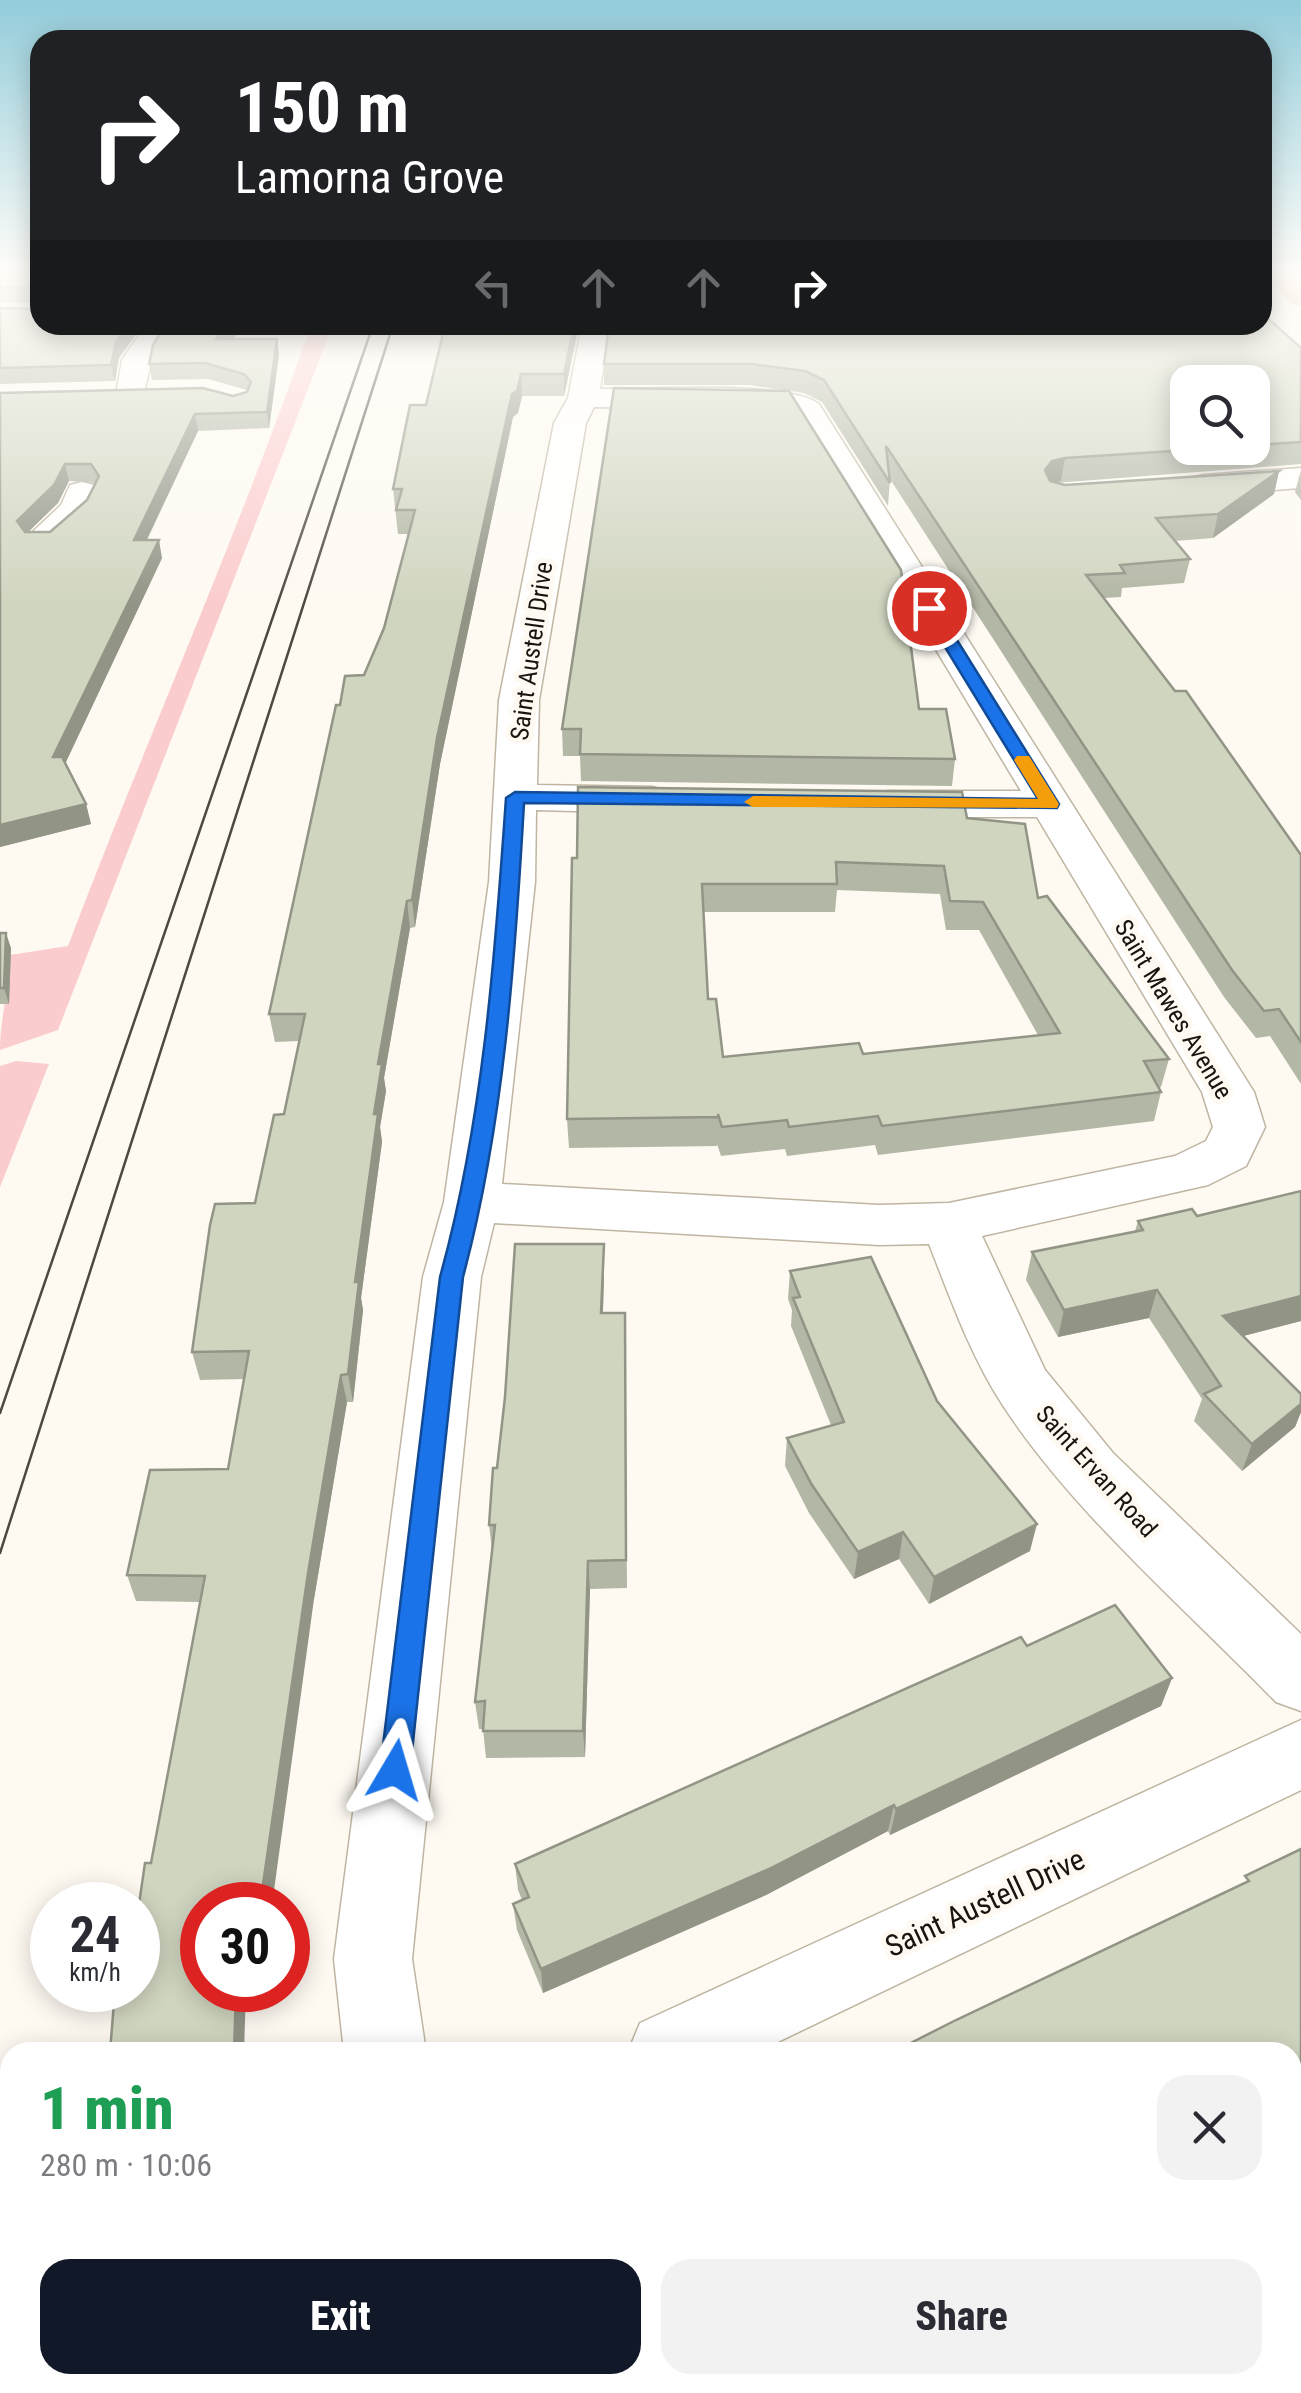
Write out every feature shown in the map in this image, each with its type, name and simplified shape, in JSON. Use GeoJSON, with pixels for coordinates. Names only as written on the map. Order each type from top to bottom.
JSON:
{"type":"FeatureCollection","features":[{"type":"Feature","properties":{"kind":"street"},"geometry":{"type":"LineString","coordinates":[[131,394],[133,382]]}},
{"type":"Feature","properties":{"kind":"street","name":"Saint Austell Drive"},"geometry":{"type":"LineString","coordinates":[[384,2042],[373,1959],[452,1277],[472,1202],[512,882],[519,700],[570,423],[583,398],[586,382]]}},
{"type":"Feature","properties":{"kind":"street"},"geometry":{"type":"LineString","coordinates":[[94,395],[169,393]]}},
{"type":"Feature","properties":{"kind":"street","name":"Saint Mawes Avenue"},"geometry":{"type":"LineString","coordinates":[[472,1202],[879,1225],[950,1223],[1189,1172],[1228,1154],[1239,1128],[1228,1092],[808,411],[798,402],[771,400],[583,398]]}},
{"type":"Feature","properties":{"kind":"street"},"geometry":{"type":"LineString","coordinates":[[1172,487],[1301,478]]}},
{"type":"Feature","properties":{"kind":"street"},"geometry":{"type":"LineString","coordinates":[[2,539],[41,548],[76,508],[82,492]]}},
{"type":"Feature","properties":{"kind":"street"},"geometry":{"type":"LineString","coordinates":[[515,798],[688,800]]}},
{"type":"Feature","properties":{"kind":"street"},"geometry":{"type":"LineString","coordinates":[[847,804],[1050,804]]}},
{"type":"Feature","properties":{"kind":"street","name":"Saint Ervan Road"},"geometry":{"type":"LineString","coordinates":[[950,1223],[990,1325],[1023,1387],[1091,1471],[1301,1680]]}},
{"type":"Feature","properties":{"kind":"street","name":"Saint Austell Drive"},"geometry":{"type":"LineString","coordinates":[[691,2042],[1301,1754]]}},
{"type":"Feature","properties":{"kind":"shaded area"},"geometry":{"type":"Polygon","coordinates":[[[290,382],[311,382],[58,1030],[0,1050],[10,955],[68,946],[290,382]]]}},
{"type":"Feature","properties":{"kind":"shaded area"},"geometry":{"type":"Polygon","coordinates":[[[16,1061],[49,1064],[0,1187],[0,1066],[16,1061]]]}},
{"type":"Feature","properties":{"kind":"building"},"geometry":{"type":"Polygon","coordinates":[[[251,382],[271,382],[267,412],[195,414],[134,540],[159,540],[53,757],[62,757],[86,804],[0,825],[0,393],[203,388],[233,396],[247,392],[251,382]],[[65,464],[54,485],[17,521],[25,532],[50,532],[87,500],[99,476],[91,464],[65,464]]]}},
{"type":"Feature","properties":{"kind":"building"},"geometry":{"type":"Polygon","coordinates":[[[432,382],[519,382],[512,394],[437,738],[412,900],[407,901],[378,1064],[382,1064],[374,1114],[378,1114],[355,1282],[359,1282],[348,1374],[341,1375],[263,1882],[180,1882],[180,2012],[235,2012],[234,2042],[111,2042],[113,2012],[160,2012],[160,1882],[142,1882],[145,1863],[151,1863],[205,1576],[127,1575],[150,1470],[228,1469],[249,1351],[192,1352],[210,1225],[215,1204],[255,1203],[274,1115],[284,1114],[305,1014],[269,1014],[336,705],[340,705],[345,676],[364,675],[384,628],[415,510],[396,510],[402,489],[393,489],[410,405],[426,405],[432,382]]]}},
{"type":"Feature","properties":{"kind":"building"},"geometry":{"type":"Polygon","coordinates":[[[825,382],[1170,382],[1170,451],[1052,461],[1045,470],[1050,481],[1065,485],[1279,471],[1218,514],[1156,518],[1190,559],[1120,565],[1125,573],[1086,575],[1175,691],[1186,691],[1301,855],[1301,1042],[1279,1009],[1264,1011],[1232,970],[886,446],[890,483],[825,382]]]}},
{"type":"Feature","properties":{"kind":"building"},"geometry":{"type":"Polygon","coordinates":[[[1270,382],[1301,382],[1301,442],[1270,444],[1270,382]]]}},
{"type":"Feature","properties":{"kind":"building"},"geometry":{"type":"Polygon","coordinates":[[[614,388],[789,391],[901,570],[919,709],[946,709],[955,759],[580,754],[581,729],[562,729],[614,388]]]}},
{"type":"Feature","properties":{"kind":"building"},"geometry":{"type":"Polygon","coordinates":[[[578,787],[962,792],[967,818],[1025,824],[1038,898],[1047,896],[1169,1059],[1144,1061],[1161,1092],[882,1126],[878,1116],[789,1127],[787,1120],[722,1127],[718,1114],[567,1119],[572,858],[577,858],[578,787]],[[836,862],[837,884],[702,884],[708,999],[716,999],[723,1057],[859,1043],[863,1054],[1060,1033],[983,902],[950,901],[944,866],[836,862]]]}},
{"type":"Feature","properties":{"kind":"building"},"geometry":{"type":"Polygon","coordinates":[[[0,933],[6,933],[4,988],[0,988],[0,933]]]}},
{"type":"Feature","properties":{"kind":"building"},"geometry":{"type":"Polygon","coordinates":[[[1301,1191],[1301,1296],[1223,1316],[1301,1394],[1301,1404],[1252,1444],[1204,1394],[1221,1386],[1157,1290],[1064,1310],[1032,1252],[1143,1230],[1138,1221],[1192,1209],[1197,1216],[1301,1191]]]}},
{"type":"Feature","properties":{"kind":"building"},"geometry":{"type":"Polygon","coordinates":[[[515,1244],[604,1244],[601,1313],[625,1313],[626,1560],[588,1561],[583,1731],[483,1731],[485,1701],[475,1702],[495,1525],[489,1525],[493,1468],[497,1468],[505,1397],[515,1244]]]}},
{"type":"Feature","properties":{"kind":"building"},"geometry":{"type":"Polygon","coordinates":[[[871,1257],[937,1401],[1037,1524],[934,1577],[903,1532],[858,1552],[812,1485],[787,1438],[844,1422],[793,1298],[800,1297],[790,1271],[871,1257]]]}},
{"type":"Feature","properties":{"kind":"building"},"geometry":{"type":"Polygon","coordinates":[[[1115,1605],[1172,1678],[896,1809],[894,1805],[769,1869],[541,1969],[513,1904],[529,1897],[515,1864],[1021,1637],[1027,1646],[1115,1605]]]}},
{"type":"Feature","properties":{"kind":"building"},"geometry":{"type":"Polygon","coordinates":[[[1301,1849],[1301,2042],[913,2042],[1249,1881],[1245,1876],[1301,1849]]]}},
{"type":"Feature","properties":{"kind":"tram line"},"geometry":{"type":"LineString","coordinates":[[0,1413],[354,382]]}},
{"type":"Feature","properties":{"kind":"tram line"},"geometry":{"type":"LineString","coordinates":[[0,1553],[375,382]]}},
{"type":"Feature","properties":{"kind":"slow traffic"},"geometry":{"type":"LineString","coordinates":[[753,802],[1050,804],[1023,760]]}},
{"type":"Feature","properties":{"kind":"route"},"geometry":{"type":"LineString","coordinates":[[395,1770],[452,1277],[472,1202],[508,918],[515,798],[1050,804],[929,608]]}}]}
